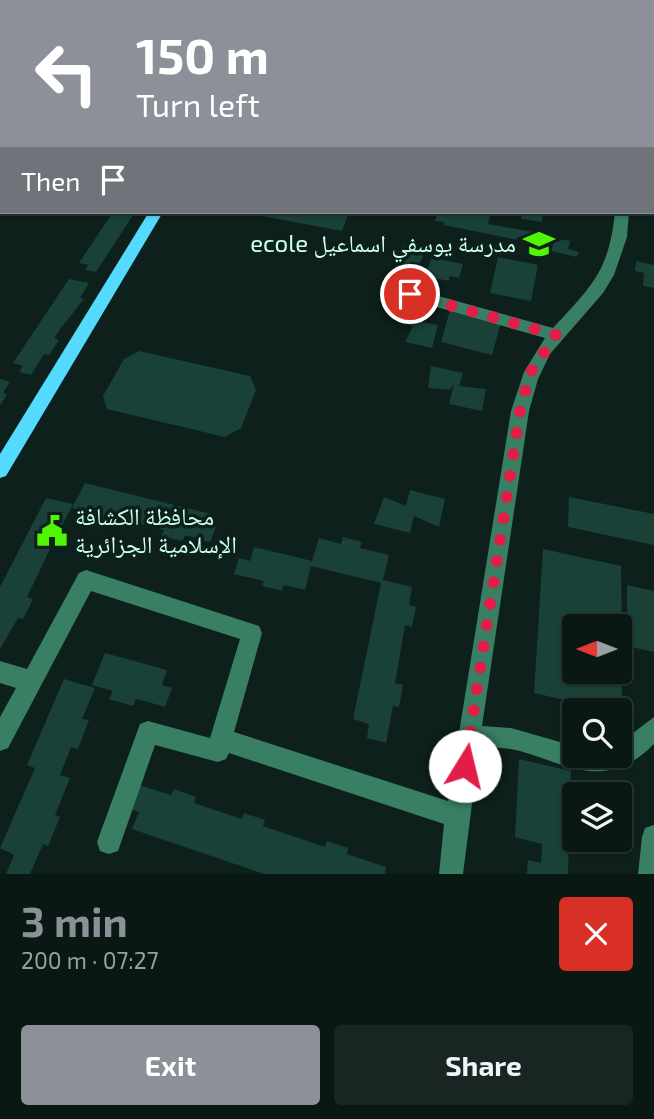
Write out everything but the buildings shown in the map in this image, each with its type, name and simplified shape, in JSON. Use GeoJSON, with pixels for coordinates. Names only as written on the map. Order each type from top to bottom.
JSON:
{"type":"FeatureCollection","features":[{"type":"Feature","properties":{"kind":"main road"},"geometry":{"type":"LineString","coordinates":[[0,470],[155,214]]}},
{"type":"Feature","properties":{"kind":"street"},"geometry":{"type":"LineString","coordinates":[[451,874],[457,816],[520,411],[530,373],[556,335],[588,303],[612,269],[618,253],[622,214]]}},
{"type":"Feature","properties":{"kind":"street"},"geometry":{"type":"LineString","coordinates":[[410,294],[556,335]]}},
{"type":"Feature","properties":{"kind":"street"},"geometry":{"type":"LineString","coordinates":[[0,740],[86,580],[252,633],[218,751],[148,732],[109,842]]}},
{"type":"Feature","properties":{"kind":"street"},"geometry":{"type":"LineString","coordinates":[[0,672],[31,681]]}},
{"type":"Feature","properties":{"kind":"street"},"geometry":{"type":"LineString","coordinates":[[632,750],[654,728]]}},
{"type":"Feature","properties":{"kind":"street"},"geometry":{"type":"LineString","coordinates":[[469,740],[494,736],[562,755]]}},
{"type":"Feature","properties":{"kind":"street"},"geometry":{"type":"LineString","coordinates":[[221,739],[457,816]]}},
{"type":"Feature","properties":{"kind":"street"},"geometry":{"type":"LineString","coordinates":[[650,872],[654,837]]}},
{"type":"Feature","properties":{"kind":"place","name":"ecole مدرسة يوسفي اسماعيل"},"geometry":{"type":"Point","coordinates":[539,244]}},
{"type":"Feature","properties":{"kind":"place","name":"محافظة الكشافة الإسلامية الجزائرية"},"geometry":{"type":"Point","coordinates":[52,531]}},
{"type":"Feature","properties":{"kind":"route"},"geometry":{"type":"LineString","coordinates":[[410,294],[556,335],[530,373],[520,411],[465,766]]}}]}
